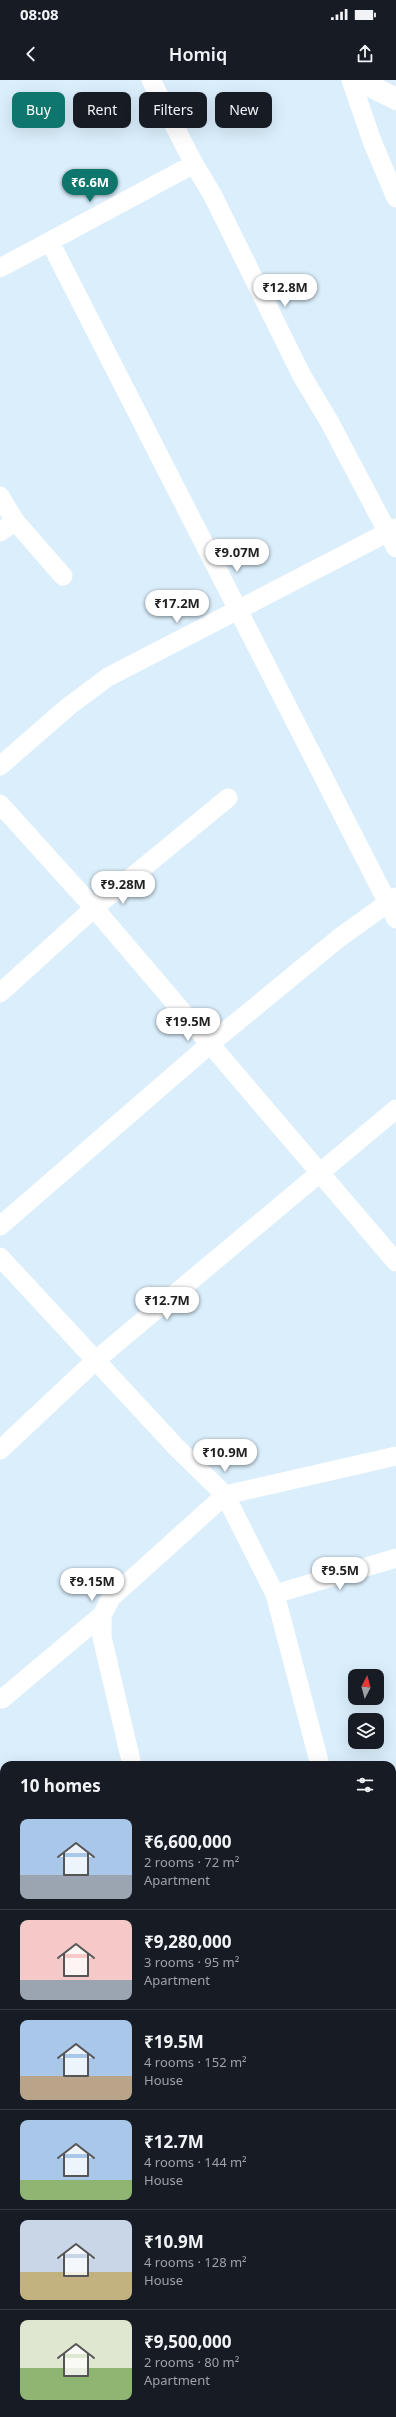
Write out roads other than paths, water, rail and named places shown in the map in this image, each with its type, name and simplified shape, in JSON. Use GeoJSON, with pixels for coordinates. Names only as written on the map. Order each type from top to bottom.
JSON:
{"type":"FeatureCollection","features":[{"type":"Feature","properties":{"kind":"street"},"geometry":{"type":"LineString","coordinates":[[0,766],[70,706],[108,677],[238,610],[393,536],[329,421],[302,376],[212,194],[194,164],[151,80]]}},
{"type":"Feature","properties":{"kind":"street"},"geometry":{"type":"LineString","coordinates":[[351,80],[372,141],[396,198]]}},
{"type":"Feature","properties":{"kind":"street"},"geometry":{"type":"LineString","coordinates":[[358,80],[396,99]]}},
{"type":"Feature","properties":{"kind":"street"},"geometry":{"type":"LineString","coordinates":[[0,268],[194,164]]}},
{"type":"Feature","properties":{"kind":"street"},"geometry":{"type":"LineString","coordinates":[[0,1226],[210,1044],[339,938],[393,906],[238,610],[50,242]]}},
{"type":"Feature","properties":{"kind":"street"},"geometry":{"type":"LineString","coordinates":[[0,496],[7,527],[63,576]]}},
{"type":"Feature","properties":{"kind":"street"},"geometry":{"type":"LineString","coordinates":[[0,993],[94,908],[228,798]]}},
{"type":"Feature","properties":{"kind":"street"},"geometry":{"type":"LineString","coordinates":[[0,804],[94,908],[319,1174],[396,1262]]}},
{"type":"Feature","properties":{"kind":"street"},"geometry":{"type":"LineString","coordinates":[[0,1450],[96,1360],[396,1109]]}},
{"type":"Feature","properties":{"kind":"street"},"geometry":{"type":"LineString","coordinates":[[0,1257],[176,1447],[225,1495],[275,1594],[319,1761]]}},
{"type":"Feature","properties":{"kind":"street"},"geometry":{"type":"LineString","coordinates":[[2,1699],[102,1615],[111,1598],[225,1495],[396,1456]]}},
{"type":"Feature","properties":{"kind":"street"},"geometry":{"type":"LineString","coordinates":[[275,1594],[396,1558]]}},
{"type":"Feature","properties":{"kind":"street"},"geometry":{"type":"LineString","coordinates":[[102,1615],[102,1637],[131,1761]]}}]}
